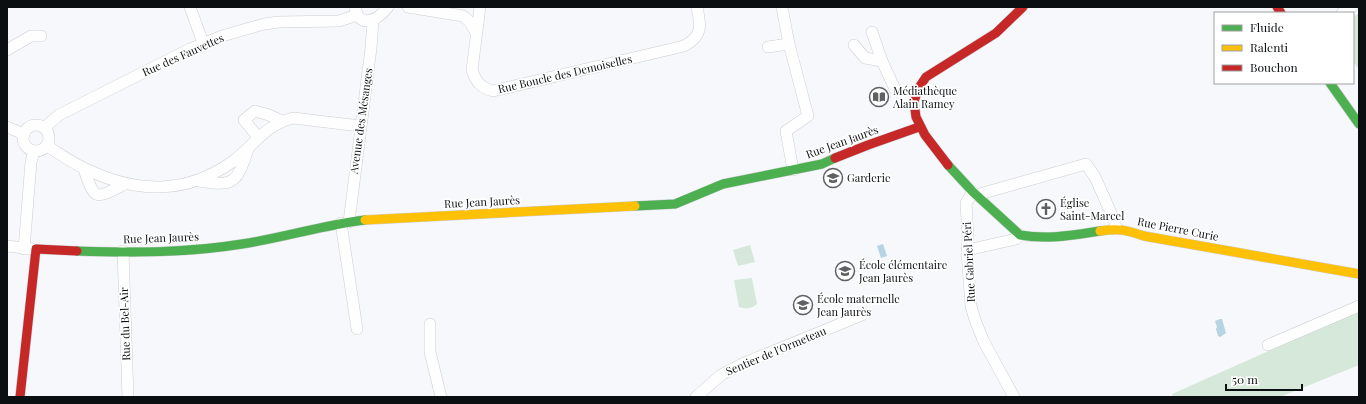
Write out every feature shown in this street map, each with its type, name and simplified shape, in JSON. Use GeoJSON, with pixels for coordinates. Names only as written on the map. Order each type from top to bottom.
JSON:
{"type":"FeatureCollection","features":[{"type":"Feature","properties":{"kind":"street"},"geometry":{"type":"LineString","coordinates":[[190,7],[203,43]]}},
{"type":"Feature","properties":{"kind":"street"},"geometry":{"type":"LineString","coordinates":[[356,11],[362,19],[367,21],[373,20],[388,7]]}},
{"type":"Feature","properties":{"kind":"street"},"geometry":{"type":"LineString","coordinates":[[408,7],[463,16],[470,22],[476,33]]}},
{"type":"Feature","properties":{"kind":"street"},"geometry":{"type":"LineString","coordinates":[[463,16],[476,7]]}},
{"type":"Feature","properties":{"kind":"street","name":"Rue Boucle des Demoiselles"},"geometry":{"type":"LineString","coordinates":[[480,7],[472,70],[480,85],[493,91],[684,46],[696,38],[700,31],[697,7]]}},
{"type":"Feature","properties":{"kind":"street"},"geometry":{"type":"LineString","coordinates":[[782,7],[788,44],[808,116],[786,131],[793,170]]}},
{"type":"Feature","properties":{"kind":"street"},"geometry":{"type":"LineString","coordinates":[[967,252],[975,248],[1016,239],[1020,235],[951,170],[919,127],[913,102],[920,84],[926,77],[996,33],[1023,7]]}},
{"type":"Feature","properties":{"kind":"street","name":"Rue des Fauvettes"},"geometry":{"type":"LineString","coordinates":[[44,128],[59,115],[203,43],[264,24],[279,22],[339,21],[356,11]]}},
{"type":"Feature","properties":{"kind":"street","name":"Avenue des Mésanges"},"geometry":{"type":"LineString","coordinates":[[357,329],[345,222],[371,48],[373,20]]}},
{"type":"Feature","properties":{"kind":"street"},"geometry":{"type":"LineString","coordinates":[[872,32],[882,61],[896,89],[913,102]]}},
{"type":"Feature","properties":{"kind":"street"},"geometry":{"type":"LineString","coordinates":[[7,50],[31,36],[41,36]]}},
{"type":"Feature","properties":{"kind":"street"},"geometry":{"type":"LineString","coordinates":[[768,47],[788,44]]}},
{"type":"Feature","properties":{"kind":"street"},"geometry":{"type":"LineString","coordinates":[[854,45],[865,58],[882,61]]}},
{"type":"Feature","properties":{"kind":"street"},"geometry":{"type":"LineString","coordinates":[[1331,84],[1359,124]]}},
{"type":"Feature","properties":{"kind":"street"},"geometry":{"type":"LineString","coordinates":[[258,137],[244,120],[255,111],[282,121]]}},
{"type":"Feature","properties":{"kind":"street"},"geometry":{"type":"LineString","coordinates":[[47,146],[84,168],[106,178],[125,184],[149,188],[178,185],[198,180],[213,174],[248,148],[258,137],[282,121],[293,118],[360,126]]}},
{"type":"Feature","properties":{"kind":"street"},"geometry":{"type":"LineString","coordinates":[[33,125],[44,128],[49,134],[49,142],[47,146],[41,150],[34,151],[26,147],[23,138],[29,127],[33,125]]}},
{"type":"Feature","properties":{"kind":"street"},"geometry":{"type":"LineString","coordinates":[[7,127],[24,134]]}},
{"type":"Feature","properties":{"kind":"street","name":"Rue Jean Jaurès"},"geometry":{"type":"LineString","coordinates":[[36,249],[158,252],[241,244],[345,222],[374,219],[666,205],[682,202],[723,184],[822,164],[868,145],[919,127]]}},
{"type":"Feature","properties":{"kind":"street"},"geometry":{"type":"LineString","coordinates":[[198,180],[218,184],[226,184],[230,182],[239,173],[248,148]]}},
{"type":"Feature","properties":{"kind":"street"},"geometry":{"type":"LineString","coordinates":[[24,249],[31,162],[34,151]]}},
{"type":"Feature","properties":{"kind":"street"},"geometry":{"type":"LineString","coordinates":[[975,193],[1086,164],[1095,177],[1115,222],[1116,229]]}},
{"type":"Feature","properties":{"kind":"street"},"geometry":{"type":"LineString","coordinates":[[84,168],[91,189],[95,194],[102,196],[125,184]]}},
{"type":"Feature","properties":{"kind":"street","name":"Rue Gabriel Péri"},"geometry":{"type":"LineString","coordinates":[[975,193],[966,203],[968,238],[967,252],[972,306],[975,320],[984,342],[1014,397]]}},
{"type":"Feature","properties":{"kind":"street","name":"Rue Pierre Curie"},"geometry":{"type":"LineString","coordinates":[[1020,235],[1044,238],[1116,229],[1125,230],[1144,236],[1359,274]]}},
{"type":"Feature","properties":{"kind":"street"},"geometry":{"type":"LineString","coordinates":[[7,246],[24,249],[36,249],[20,397]]}},
{"type":"Feature","properties":{"kind":"street","name":"Rue du Bel-Air"},"geometry":{"type":"LineString","coordinates":[[123,251],[128,397]]}},
{"type":"Feature","properties":{"kind":"street"},"geometry":{"type":"LineString","coordinates":[[1268,345],[1359,306]]}},
{"type":"Feature","properties":{"kind":"street","name":"Sentier de l'Ormeteau"},"geometry":{"type":"LineString","coordinates":[[696,397],[721,375],[742,364],[862,315]]}},
{"type":"Feature","properties":{"kind":"street"},"geometry":{"type":"LineString","coordinates":[[430,324],[430,352],[441,397]]}},
{"type":"Feature","properties":{"kind":"green space"},"geometry":{"type":"Polygon","coordinates":[[[1359,13],[1359,70],[1354,62],[1354,16],[1359,13]]]}},
{"type":"Feature","properties":{"kind":"green space"},"geometry":{"type":"Polygon","coordinates":[[[750,245],[755,262],[738,266],[733,250],[750,245]]]}},
{"type":"Feature","properties":{"kind":"green space"},"geometry":{"type":"Polygon","coordinates":[[[752,278],[757,304],[749,308],[739,307],[734,280],[752,278]]]}},
{"type":"Feature","properties":{"kind":"green space"},"geometry":{"type":"Polygon","coordinates":[[[1359,311],[1359,365],[1280,397],[1173,397],[1172,394],[1359,311]]]}},
{"type":"Feature","properties":{"kind":"water"},"geometry":{"type":"Polygon","coordinates":[[[883,244],[887,256],[881,258],[877,246],[883,244]]]}},
{"type":"Feature","properties":{"kind":"water"},"geometry":{"type":"Polygon","coordinates":[[[1222,319],[1226,333],[1220,337],[1218,336],[1215,321],[1222,319]]]}},
{"type":"Feature","properties":{"kind":"traffic: fast"},"geometry":{"type":"LineString","coordinates":[[1331,84],[1359,124]]}},
{"type":"Feature","properties":{"kind":"traffic: fast"},"geometry":{"type":"LineString","coordinates":[[635,206],[675,204],[723,184],[822,164],[835,158]]}},
{"type":"Feature","properties":{"kind":"traffic: fast"},"geometry":{"type":"LineString","coordinates":[[948,165],[973,192],[1020,235],[1050,237],[1100,231]]}},
{"type":"Feature","properties":{"kind":"traffic: fast"},"geometry":{"type":"LineString","coordinates":[[77,251],[160,252],[221,247],[365,220]]}},
{"type":"Feature","properties":{"kind":"traffic: slow"},"geometry":{"type":"LineString","coordinates":[[365,220],[635,206]]}},
{"type":"Feature","properties":{"kind":"traffic: slow"},"geometry":{"type":"LineString","coordinates":[[1100,231],[1122,230],[1144,236],[1359,274]]}},
{"type":"Feature","properties":{"kind":"traffic: jam"},"geometry":{"type":"LineString","coordinates":[[948,165],[925,135],[916,117],[914,102],[918,89],[926,77],[996,33],[1023,7]]}},
{"type":"Feature","properties":{"kind":"traffic: jam"},"geometry":{"type":"LineString","coordinates":[[1277,7],[1280,12]]}},
{"type":"Feature","properties":{"kind":"traffic: jam"},"geometry":{"type":"LineString","coordinates":[[835,158],[919,127]]}},
{"type":"Feature","properties":{"kind":"traffic: jam"},"geometry":{"type":"LineString","coordinates":[[20,397],[36,249],[77,251]]}},
{"type":"Feature","properties":{"kind":"place","name":"Médiathèque Alain Ramey"},"geometry":{"type":"Point","coordinates":[879,97]}},
{"type":"Feature","properties":{"kind":"place","name":"Garderie"},"geometry":{"type":"Point","coordinates":[833,178]}},
{"type":"Feature","properties":{"kind":"place","name":"Église Saint-Marcel"},"geometry":{"type":"Point","coordinates":[1046,209]}},
{"type":"Feature","properties":{"kind":"place","name":"École élémentaire Jean Jaurès"},"geometry":{"type":"Point","coordinates":[845,271]}},
{"type":"Feature","properties":{"kind":"place","name":"École maternelle Jean Jaurès"},"geometry":{"type":"Point","coordinates":[803,305]}}]}
